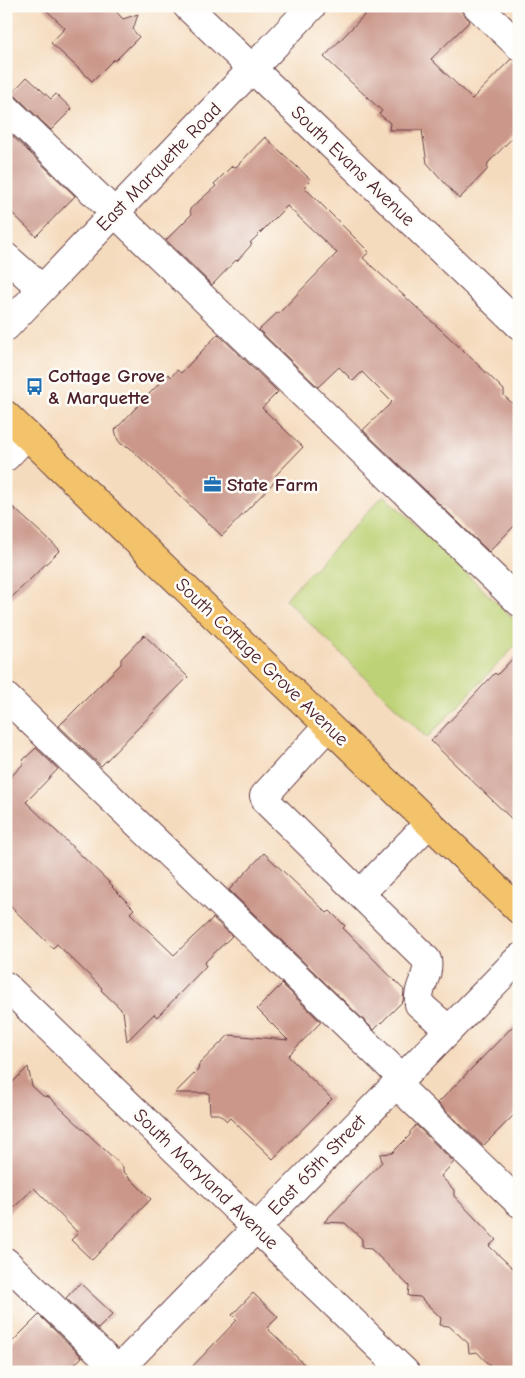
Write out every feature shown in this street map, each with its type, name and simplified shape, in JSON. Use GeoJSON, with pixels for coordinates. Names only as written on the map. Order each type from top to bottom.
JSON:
{"type":"FeatureCollection","features":[{"type":"Feature","properties":{"kind":"main road","name":"South Cottage Grove Avenue"},"geometry":{"type":"LineString","coordinates":[[6,415],[519,910]]}},
{"type":"Feature","properties":{"kind":"street","name":"South Evans Avenue"},"geometry":{"type":"LineString","coordinates":[[187,6],[519,325]]}},
{"type":"Feature","properties":{"kind":"street","name":"East Marquette Road"},"geometry":{"type":"LineString","coordinates":[[6,327],[312,6]]}},
{"type":"Feature","properties":{"kind":"street"},"geometry":{"type":"LineString","coordinates":[[477,6],[519,46]]}},
{"type":"Feature","properties":{"kind":"street"},"geometry":{"type":"LineString","coordinates":[[6,108],[519,602]]}},
{"type":"Feature","properties":{"kind":"street"},"geometry":{"type":"LineString","coordinates":[[6,257],[42,289]]}},
{"type":"Feature","properties":{"kind":"street"},"geometry":{"type":"LineString","coordinates":[[6,457],[27,436]]}},
{"type":"Feature","properties":{"kind":"street"},"geometry":{"type":"LineString","coordinates":[[6,698],[399,1081],[519,1203]]}},
{"type":"Feature","properties":{"kind":"street"},"geometry":{"type":"LineString","coordinates":[[328,726],[264,796],[267,802],[427,960],[428,967],[418,993],[419,1004],[449,1030]]}},
{"type":"Feature","properties":{"kind":"street"},"geometry":{"type":"LineString","coordinates":[[360,894],[429,823]]}},
{"type":"Feature","properties":{"kind":"street","name":"East 65th Street"},"geometry":{"type":"LineString","coordinates":[[117,1371],[519,958]]}},
{"type":"Feature","properties":{"kind":"street","name":"South Maryland Avenue"},"geometry":{"type":"LineString","coordinates":[[6,986],[405,1372]]}},
{"type":"Feature","properties":{"kind":"street"},"geometry":{"type":"LineString","coordinates":[[6,1262],[117,1371]]}},
{"type":"Feature","properties":{"kind":"green space"},"geometry":{"type":"Polygon","coordinates":[[[384,495],[519,624],[519,642],[427,738],[285,599],[384,495]]]}},
{"type":"Feature","properties":{"kind":"building"},"geometry":{"type":"Polygon","coordinates":[[[42,6],[111,6],[123,19],[138,14],[133,30],[139,37],[92,81],[51,43],[65,28],[42,6]]]}},
{"type":"Feature","properties":{"kind":"building"},"geometry":{"type":"Polygon","coordinates":[[[373,6],[456,6],[470,21],[431,59],[472,99],[511,59],[519,61],[519,131],[488,163],[487,170],[459,199],[427,163],[422,130],[389,130],[390,123],[379,114],[382,111],[324,57],[373,6]]]}},
{"type":"Feature","properties":{"kind":"building"},"geometry":{"type":"Polygon","coordinates":[[[27,77],[51,99],[56,94],[72,109],[51,130],[17,97],[11,94],[27,77]]]}},
{"type":"Feature","properties":{"kind":"building"},"geometry":{"type":"Polygon","coordinates":[[[6,130],[75,196],[36,236],[6,207],[6,130]]]}},
{"type":"Feature","properties":{"kind":"building"},"geometry":{"type":"Polygon","coordinates":[[[265,137],[311,180],[304,187],[369,252],[363,258],[465,352],[504,390],[504,396],[519,409],[519,521],[489,552],[363,430],[392,402],[362,372],[353,381],[339,367],[318,387],[259,330],[279,313],[337,253],[287,206],[250,243],[252,244],[237,261],[212,285],[166,240],[191,215],[190,209],[216,186],[214,184],[232,166],[236,167],[265,137]]]}},
{"type":"Feature","properties":{"kind":"building"},"geometry":{"type":"Polygon","coordinates":[[[218,334],[278,392],[262,408],[303,447],[275,476],[278,478],[222,536],[129,447],[121,444],[115,430],[168,374],[171,377],[177,370],[181,373],[218,334]]]}},
{"type":"Feature","properties":{"kind":"building"},"geometry":{"type":"Polygon","coordinates":[[[6,501],[60,550],[6,603],[6,501]]]}},
{"type":"Feature","properties":{"kind":"building"},"geometry":{"type":"Polygon","coordinates":[[[144,635],[188,677],[101,766],[59,726],[121,664],[121,659],[144,635]]]}},
{"type":"Feature","properties":{"kind":"building"},"geometry":{"type":"Polygon","coordinates":[[[519,652],[519,826],[431,741],[495,673],[497,675],[519,652]]]}},
{"type":"Feature","properties":{"kind":"building"},"geometry":{"type":"Polygon","coordinates":[[[36,748],[58,769],[26,802],[113,886],[134,909],[130,913],[174,955],[213,918],[232,936],[204,963],[206,966],[157,1017],[154,1014],[127,1041],[123,1011],[57,944],[53,948],[6,902],[6,782],[24,763],[22,761],[36,748]]]}},
{"type":"Feature","properties":{"kind":"building"},"geometry":{"type":"Polygon","coordinates":[[[264,853],[327,913],[330,911],[345,926],[343,928],[404,990],[403,1001],[374,1030],[229,890],[264,853]]]}},
{"type":"Feature","properties":{"kind":"building"},"geometry":{"type":"Polygon","coordinates":[[[282,984],[321,1022],[288,1056],[332,1099],[273,1159],[230,1118],[227,1121],[219,1114],[210,1114],[209,1093],[175,1093],[198,1070],[199,1064],[229,1035],[288,1040],[257,1009],[282,984]]]}},
{"type":"Feature","properties":{"kind":"building"},"geometry":{"type":"Polygon","coordinates":[[[519,1020],[519,1110],[483,1146],[438,1103],[519,1020]]]}},
{"type":"Feature","properties":{"kind":"building"},"geometry":{"type":"Polygon","coordinates":[[[28,1067],[32,1086],[43,1096],[49,1097],[123,1167],[123,1171],[151,1199],[92,1260],[71,1240],[78,1233],[34,1188],[6,1215],[6,1089],[28,1067]]]}},
{"type":"Feature","properties":{"kind":"building"},"geometry":{"type":"Polygon","coordinates":[[[416,1125],[454,1162],[441,1176],[454,1190],[454,1196],[496,1240],[489,1246],[519,1274],[519,1372],[496,1372],[477,1352],[469,1353],[468,1343],[449,1326],[440,1325],[441,1318],[420,1297],[408,1296],[409,1286],[371,1249],[362,1248],[362,1239],[345,1223],[324,1222],[382,1162],[380,1154],[392,1153],[410,1135],[410,1132],[416,1125]]]}},
{"type":"Feature","properties":{"kind":"building"},"geometry":{"type":"Polygon","coordinates":[[[80,1283],[113,1314],[98,1329],[66,1298],[80,1283]]]}},
{"type":"Feature","properties":{"kind":"building"},"geometry":{"type":"Polygon","coordinates":[[[253,1293],[278,1317],[267,1328],[312,1372],[187,1372],[237,1320],[232,1315],[253,1293]]]}},
{"type":"Feature","properties":{"kind":"building"},"geometry":{"type":"Polygon","coordinates":[[[39,1315],[82,1357],[75,1364],[75,1372],[6,1372],[6,1348],[39,1315]]]}},
{"type":"Feature","properties":{"kind":"place","name":"Cottage Grove & Marquette"},"geometry":{"type":"Point","coordinates":[34,387]}},
{"type":"Feature","properties":{"kind":"place","name":"State Farm"},"geometry":{"type":"Point","coordinates":[213,485]}}]}
